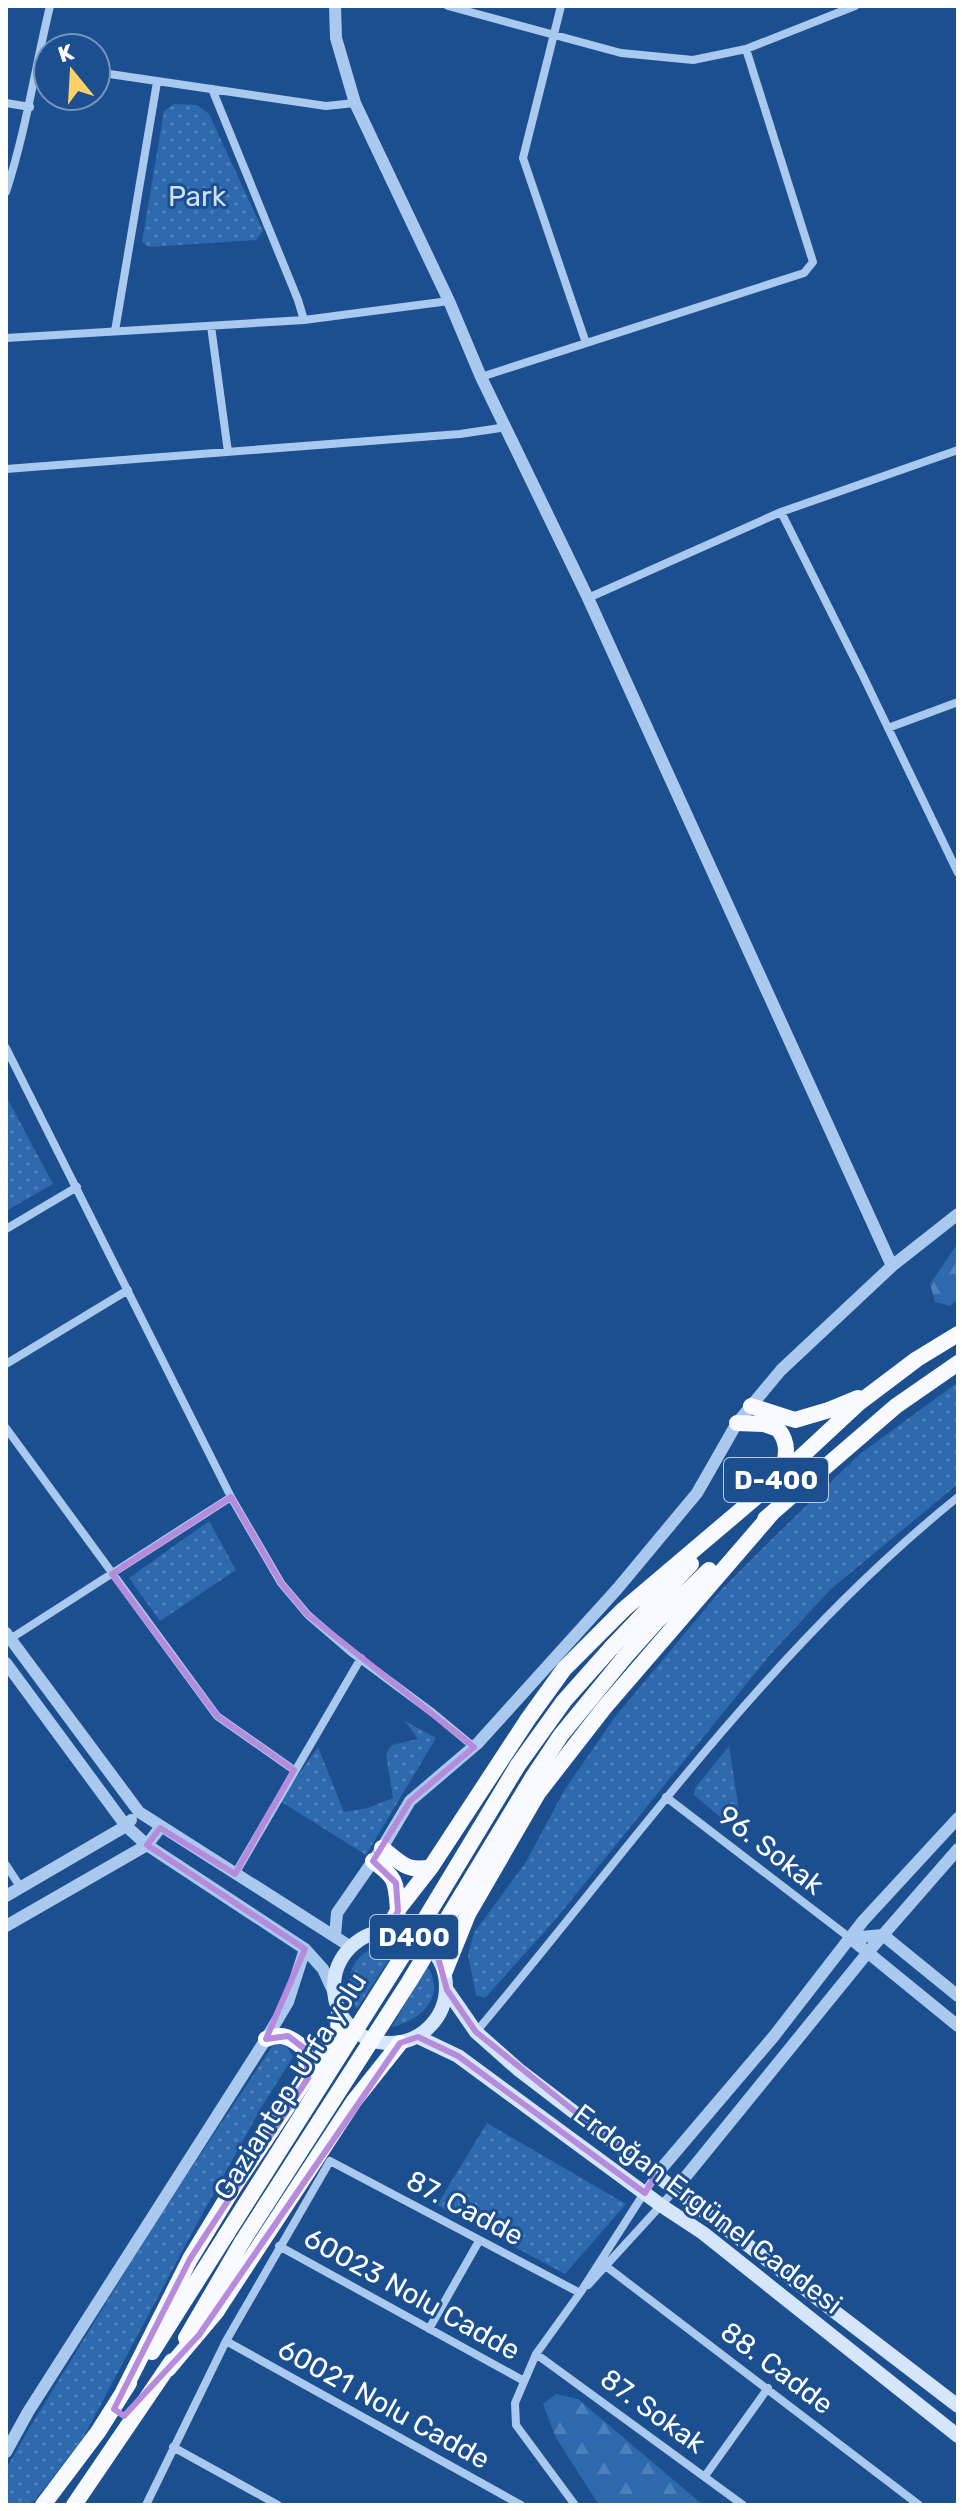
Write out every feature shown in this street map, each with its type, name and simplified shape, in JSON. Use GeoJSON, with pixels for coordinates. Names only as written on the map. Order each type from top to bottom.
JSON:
{"type":"FeatureCollection","features":[{"type":"Feature","properties":{"kind":"highway","name":"D-400"},"geometry":{"type":"LineString","coordinates":[[618,1653],[689,1565],[768,1487],[874,1391],[958,1334]]}},
{"type":"Feature","properties":{"kind":"highway","name":"D-400"},"geometry":{"type":"LineString","coordinates":[[618,1653],[657,1621],[773,1512],[896,1406],[958,1363]]}},
{"type":"Feature","properties":{"kind":"highway"},"geometry":{"type":"LineString","coordinates":[[751,1406],[795,1420],[874,1391]]}},
{"type":"Feature","properties":{"kind":"highway"},"geometry":{"type":"LineString","coordinates":[[737,1423],[764,1424],[778,1429],[787,1454],[782,1475]]}},
{"type":"Feature","properties":{"kind":"highway"},"geometry":{"type":"LineString","coordinates":[[388,1930],[564,1669],[624,1609],[768,1487]]}},
{"type":"Feature","properties":{"kind":"highway"},"geometry":{"type":"LineString","coordinates":[[445,1971],[468,1914],[538,1793],[604,1708],[773,1512]]}},
{"type":"Feature","properties":{"kind":"highway","name":"Gaziantep-Urfa yolu"},"geometry":{"type":"LineString","coordinates":[[234,2239],[409,1982],[533,1777],[618,1653]]}},
{"type":"Feature","properties":{"kind":"highway"},"geometry":{"type":"LineString","coordinates":[[378,1854],[416,1871],[431,1867]]}},
{"type":"Feature","properties":{"kind":"highway"},"geometry":{"type":"LineString","coordinates":[[378,1854],[393,1877],[398,1911]]}},
{"type":"Feature","properties":{"kind":"highway"},"geometry":{"type":"LineString","coordinates":[[123,2392],[190,2259],[235,2185],[338,2031],[339,2011]]}},
{"type":"Feature","properties":{"kind":"highway"},"geometry":{"type":"LineString","coordinates":[[266,2039],[276,2035],[288,2036],[305,2049],[308,2078]]}},
{"type":"Feature","properties":{"kind":"highway"},"geometry":{"type":"LineString","coordinates":[[168,2369],[216,2312],[354,2101],[400,2043]]}},
{"type":"Feature","properties":{"kind":"highway","name":"D400"},"geometry":{"type":"LineString","coordinates":[[74,2505],[168,2369],[234,2239]]}},
{"type":"Feature","properties":{"kind":"highway","name":"D400"},"geometry":{"type":"LineString","coordinates":[[43,2505],[234,2239]]}},
{"type":"Feature","properties":{"kind":"main road"},"geometry":{"type":"LineString","coordinates":[[399,1930],[424,1941],[437,1954],[445,1971],[447,1990],[443,2009],[433,2025],[418,2037],[400,2043],[381,2043],[364,2037],[349,2026],[339,2011],[334,1993],[335,1975],[351,1947],[369,1934],[399,1930]]}},
{"type":"Feature","properties":{"kind":"main road"},"geometry":{"type":"LineString","coordinates":[[447,1990],[476,2032],[542,2089],[958,2406]]}},
{"type":"Feature","properties":{"kind":"main road","name":"Erdoğan Ergünel Caddesi"},"geometry":{"type":"LineString","coordinates":[[418,2037],[458,2056],[703,2233],[958,2436]]}},
{"type":"Feature","properties":{"kind":"main road"},"geometry":{"type":"LineString","coordinates":[[836,2339],[849,2324]]}},
{"type":"Feature","properties":{"kind":"street"},"geometry":{"type":"LineString","coordinates":[[44,32],[50,6]]}},
{"type":"Feature","properties":{"kind":"street"},"geometry":{"type":"LineString","coordinates":[[335,6],[336,38],[355,103],[449,301],[481,377],[588,598],[892,1266]]}},
{"type":"Feature","properties":{"kind":"street"},"geometry":{"type":"LineString","coordinates":[[448,6],[621,53],[693,60],[746,49],[855,6]]}},
{"type":"Feature","properties":{"kind":"street"},"geometry":{"type":"LineString","coordinates":[[561,6],[523,158],[586,343]]}},
{"type":"Feature","properties":{"kind":"street"},"geometry":{"type":"LineString","coordinates":[[481,377],[804,273],[813,262],[746,49]]}},
{"type":"Feature","properties":{"kind":"street"},"geometry":{"type":"LineString","coordinates":[[112,75],[326,106],[355,103]]}},
{"type":"Feature","properties":{"kind":"street"},"geometry":{"type":"LineString","coordinates":[[115,331],[157,82]]}},
{"type":"Feature","properties":{"kind":"street"},"geometry":{"type":"LineString","coordinates":[[212,89],[304,320]]}},
{"type":"Feature","properties":{"kind":"street"},"geometry":{"type":"LineString","coordinates":[[7,188],[32,92]]}},
{"type":"Feature","properties":{"kind":"street"},"geometry":{"type":"LineString","coordinates":[[6,103],[30,107]]}},
{"type":"Feature","properties":{"kind":"street"},"geometry":{"type":"LineString","coordinates":[[6,338],[304,320],[449,301]]}},
{"type":"Feature","properties":{"kind":"street"},"geometry":{"type":"LineString","coordinates":[[211,326],[228,452]]}},
{"type":"Feature","properties":{"kind":"street"},"geometry":{"type":"LineString","coordinates":[[6,469],[460,434],[507,427]]}},
{"type":"Feature","properties":{"kind":"street"},"geometry":{"type":"LineString","coordinates":[[588,598],[781,512],[958,450]]}},
{"type":"Feature","properties":{"kind":"street"},"geometry":{"type":"LineString","coordinates":[[781,512],[958,873]]}},
{"type":"Feature","properties":{"kind":"street"},"geometry":{"type":"LineString","coordinates":[[888,728],[958,702]]}},
{"type":"Feature","properties":{"kind":"street"},"geometry":{"type":"LineString","coordinates":[[6,1048],[231,1497],[281,1583],[308,1615],[474,1747]]}},
{"type":"Feature","properties":{"kind":"street"},"geometry":{"type":"LineString","coordinates":[[6,1229],[77,1187]]}},
{"type":"Feature","properties":{"kind":"street"},"geometry":{"type":"LineString","coordinates":[[335,1936],[337,1913],[410,1801],[474,1747],[618,1588],[687,1505],[737,1423],[781,1370],[892,1266],[958,1214]]}},
{"type":"Feature","properties":{"kind":"street"},"geometry":{"type":"LineString","coordinates":[[6,1364],[128,1290]]}},
{"type":"Feature","properties":{"kind":"street"},"geometry":{"type":"LineString","coordinates":[[6,1428],[217,1716],[294,1770]]}},
{"type":"Feature","properties":{"kind":"street"},"geometry":{"type":"LineString","coordinates":[[231,1497],[8,1636],[139,1812],[351,1947]]}},
{"type":"Feature","properties":{"kind":"street"},"geometry":{"type":"LineString","coordinates":[[476,2032],[666,1797],[807,1637],[886,1558],[958,1497]]}},
{"type":"Feature","properties":{"kind":"street"},"geometry":{"type":"LineString","coordinates":[[235,1874],[361,1658]]}},
{"type":"Feature","properties":{"kind":"street"},"geometry":{"type":"LineString","coordinates":[[6,1663],[126,1826],[147,1845],[305,1949],[323,1969],[334,1993]]}},
{"type":"Feature","properties":{"kind":"street","name":"96. Sokak"},"geometry":{"type":"LineString","coordinates":[[666,1797],[850,1938]]}},
{"type":"Feature","properties":{"kind":"street"},"geometry":{"type":"LineString","coordinates":[[6,1896],[126,1826],[139,1812]]}},
{"type":"Feature","properties":{"kind":"street"},"geometry":{"type":"LineString","coordinates":[[575,2505],[516,2425],[515,2403],[536,2354],[580,2293],[655,2176],[850,1938],[958,1818]]}},
{"type":"Feature","properties":{"kind":"street"},"geometry":{"type":"LineString","coordinates":[[6,1926],[147,1845],[160,1828]]}},
{"type":"Feature","properties":{"kind":"street"},"geometry":{"type":"LineString","coordinates":[[580,2293],[662,2206],[869,1951],[958,1849]]}},
{"type":"Feature","properties":{"kind":"street"},"geometry":{"type":"LineString","coordinates":[[6,1865],[21,1888]]}},
{"type":"Feature","properties":{"kind":"street"},"geometry":{"type":"LineString","coordinates":[[850,1938],[883,1935],[958,1996]]}},
{"type":"Feature","properties":{"kind":"street"},"geometry":{"type":"LineString","coordinates":[[850,1938],[958,2026]]}},
{"type":"Feature","properties":{"kind":"street"},"geometry":{"type":"LineString","coordinates":[[6,2452],[28,2412],[288,2002],[305,1949]]}},
{"type":"Feature","properties":{"kind":"street"},"geometry":{"type":"LineString","coordinates":[[741,2074],[759,2087]]}},
{"type":"Feature","properties":{"kind":"street","name":"87. Cadde"},"geometry":{"type":"LineString","coordinates":[[279,2246],[330,2161],[580,2293]]}},
{"type":"Feature","properties":{"kind":"street"},"geometry":{"type":"LineString","coordinates":[[429,2329],[479,2241]]}},
{"type":"Feature","properties":{"kind":"street"},"geometry":{"type":"LineString","coordinates":[[146,2505],[226,2341],[279,2246]]}},
{"type":"Feature","properties":{"kind":"street","name":"60023 Nolu Cadde"},"geometry":{"type":"LineString","coordinates":[[279,2246],[524,2381]]}},
{"type":"Feature","properties":{"kind":"street","name":"88. Cadde"},"geometry":{"type":"LineString","coordinates":[[607,2267],[919,2505]]}},
{"type":"Feature","properties":{"kind":"street","name":"60021 Nolu Cadde"},"geometry":{"type":"LineString","coordinates":[[226,2341],[521,2505]]}},
{"type":"Feature","properties":{"kind":"street","name":"87. Sokak"},"geometry":{"type":"LineString","coordinates":[[536,2354],[743,2505]]}},
{"type":"Feature","properties":{"kind":"street"},"geometry":{"type":"LineString","coordinates":[[705,2476],[768,2388]]}},
{"type":"Feature","properties":{"kind":"street"},"geometry":{"type":"LineString","coordinates":[[173,2447],[278,2505]]}},
{"type":"Feature","properties":{"kind":"highlighted area"},"geometry":{"type":"Polygon","coordinates":[[[231,1497],[281,1583],[308,1615],[474,1747],[410,1801],[373,1861],[396,1883],[398,1911],[390,1927],[437,1954],[447,1990],[476,2032],[655,2176],[645,2193],[458,2056],[418,2037],[400,2043],[199,2335],[124,2416],[114,2409],[190,2259],[308,2078],[305,2049],[288,2036],[266,2039],[305,1949],[147,1845],[160,1828],[235,1874],[294,1770],[217,1716],[112,1574],[231,1497]]]}},
{"type":"Feature","properties":{"kind":"green space","name":"Park"},"geometry":{"type":"Polygon","coordinates":[[[174,104],[197,105],[209,114],[263,231],[256,240],[149,247],[142,242],[164,111],[174,104]]]}},
{"type":"Feature","properties":{"kind":"green space"},"geometry":{"type":"Polygon","coordinates":[[[6,1096],[53,1184],[6,1211],[6,1096]]]}},
{"type":"Feature","properties":{"kind":"green space"},"geometry":{"type":"Polygon","coordinates":[[[958,1243],[958,1299],[950,1306],[935,1302],[930,1284],[958,1243]]]}},
{"type":"Feature","properties":{"kind":"green space"},"geometry":{"type":"Polygon","coordinates":[[[958,1382],[958,1484],[831,1589],[769,1656],[555,1920],[485,1998],[476,1995],[468,1955],[474,1933],[526,1862],[565,1789],[615,1717],[721,1590],[776,1535],[860,1454],[958,1382]]]}},
{"type":"Feature","properties":{"kind":"green space"},"geometry":{"type":"Polygon","coordinates":[[[209,1521],[236,1570],[160,1621],[129,1578],[209,1521]]]}},
{"type":"Feature","properties":{"kind":"green space"},"geometry":{"type":"Polygon","coordinates":[[[405,1721],[436,1738],[366,1855],[280,1801],[318,1747],[344,1812],[368,1808],[393,1798],[386,1754],[392,1745],[418,1739],[405,1721]]]}},
{"type":"Feature","properties":{"kind":"green space"},"geometry":{"type":"Polygon","coordinates":[[[729,1746],[743,1836],[694,1795],[695,1788],[729,1746]]]}},
{"type":"Feature","properties":{"kind":"green space"},"geometry":{"type":"Polygon","coordinates":[[[388,1942],[400,1942],[357,2009],[350,1985],[353,1966],[366,1952],[388,1942]]]}},
{"type":"Feature","properties":{"kind":"green space"},"geometry":{"type":"Polygon","coordinates":[[[427,1966],[434,1988],[428,2006],[413,2019],[392,2027],[427,1966]]]}},
{"type":"Feature","properties":{"kind":"green space"},"geometry":{"type":"Polygon","coordinates":[[[277,2039],[284,2042],[293,2057],[194,2229],[82,2440],[35,2500],[26,2505],[6,2505],[6,2469],[27,2432],[155,2223],[277,2039]]]}},
{"type":"Feature","properties":{"kind":"green space"},"geometry":{"type":"Polygon","coordinates":[[[487,2123],[626,2204],[565,2274],[437,2205],[487,2123]]]}},
{"type":"Feature","properties":{"kind":"green space"},"geometry":{"type":"Polygon","coordinates":[[[556,2394],[578,2399],[703,2505],[599,2505],[556,2438],[543,2404],[556,2394]]]}}]}
